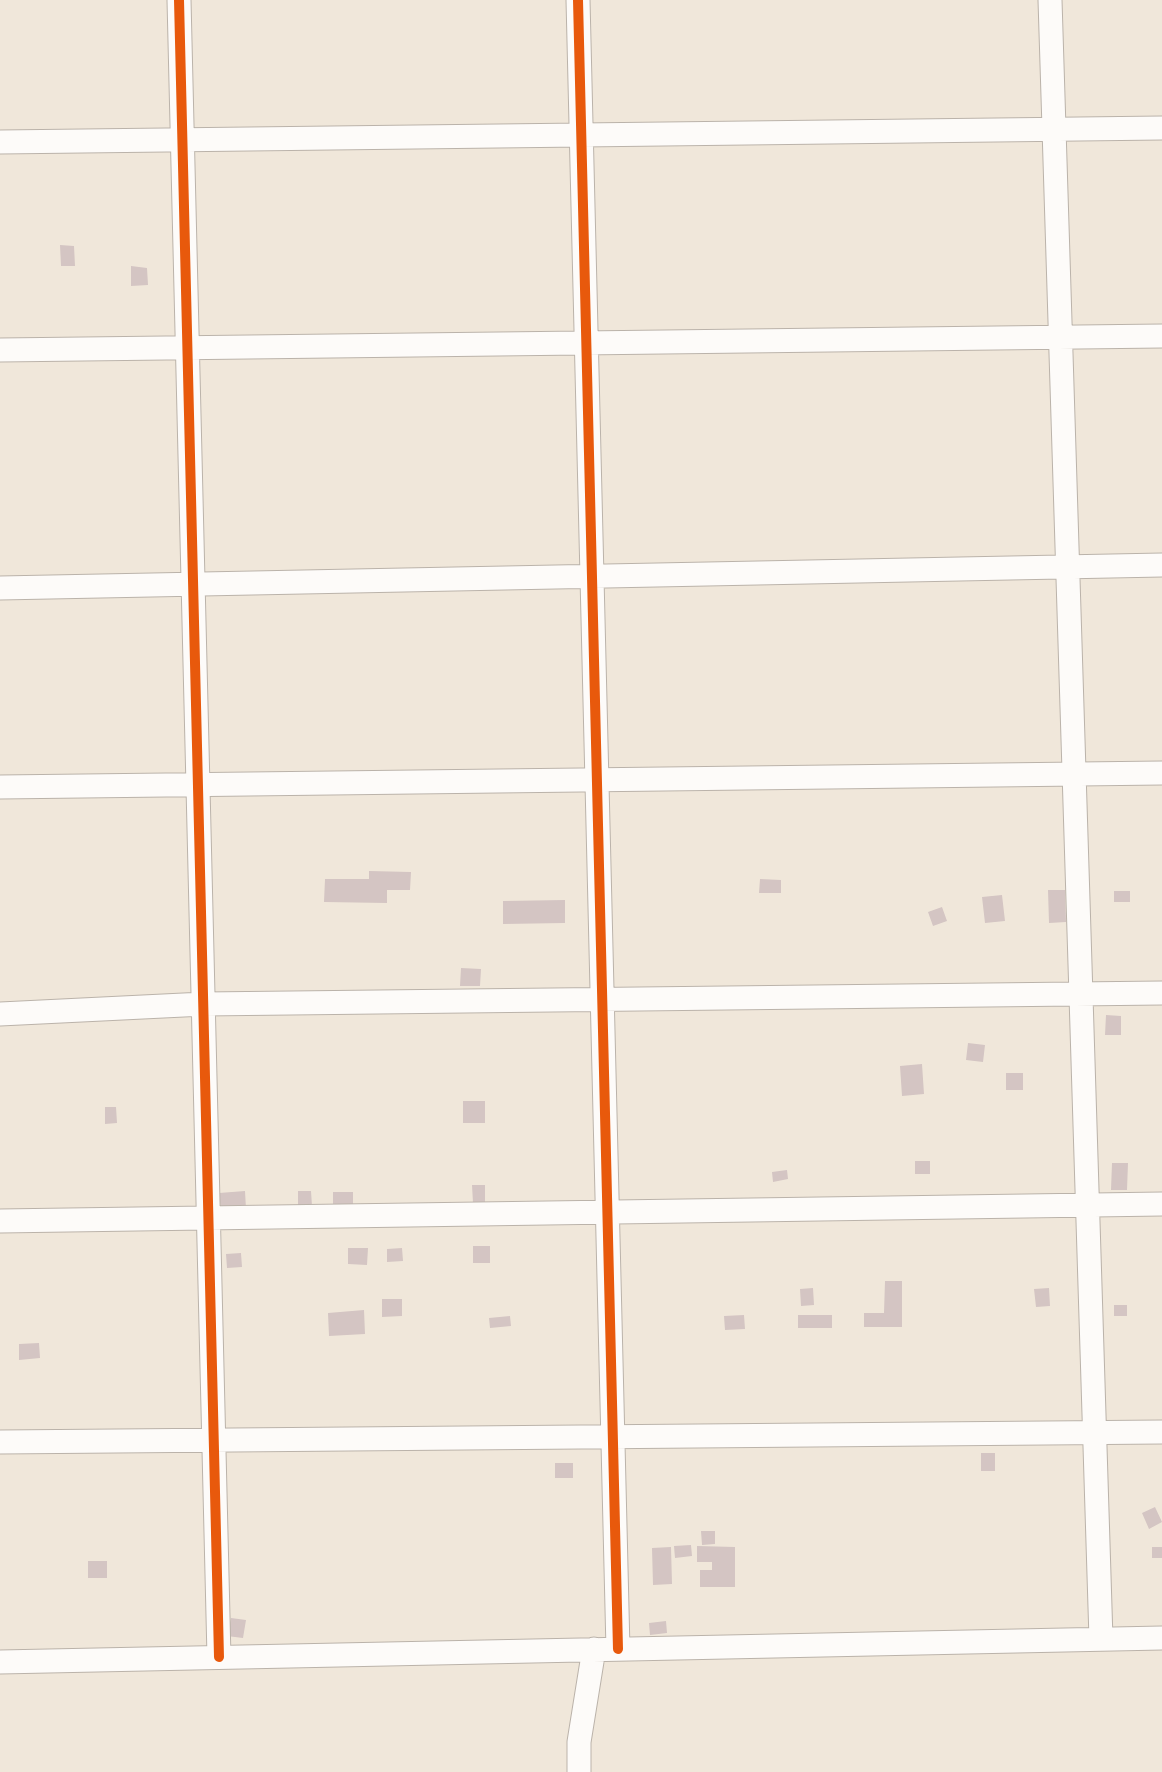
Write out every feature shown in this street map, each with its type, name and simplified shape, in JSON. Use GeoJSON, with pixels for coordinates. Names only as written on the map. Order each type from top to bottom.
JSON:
{"type":"FeatureCollection","features":[{"type":"Feature","properties":{"kind":"street"},"geometry":{"type":"LineString","coordinates":[[180,0],[219,1657]]}},
{"type":"Feature","properties":{"kind":"street"},"geometry":{"type":"LineString","coordinates":[[578,0],[618,1649]]}},
{"type":"Feature","properties":{"kind":"street"},"geometry":{"type":"LineString","coordinates":[[1050,0],[1101,1639]]}},
{"type":"Feature","properties":{"kind":"street"},"geometry":{"type":"LineString","coordinates":[[0,142],[1162,128]]}},
{"type":"Feature","properties":{"kind":"street"},"geometry":{"type":"LineString","coordinates":[[0,350],[1162,336]]}},
{"type":"Feature","properties":{"kind":"street"},"geometry":{"type":"LineString","coordinates":[[0,588],[1162,565]]}},
{"type":"Feature","properties":{"kind":"street"},"geometry":{"type":"LineString","coordinates":[[0,787],[1162,773]]}},
{"type":"Feature","properties":{"kind":"street"},"geometry":{"type":"LineString","coordinates":[[0,1014],[204,1004],[1162,993]]}},
{"type":"Feature","properties":{"kind":"street"},"geometry":{"type":"LineString","coordinates":[[0,1221],[1162,1204]]}},
{"type":"Feature","properties":{"kind":"street"},"geometry":{"type":"LineString","coordinates":[[0,1442],[1162,1432]]}},
{"type":"Feature","properties":{"kind":"street"},"geometry":{"type":"LineString","coordinates":[[0,1662],[1162,1638]]}},
{"type":"Feature","properties":{"kind":"street"},"geometry":{"type":"LineString","coordinates":[[579,1772],[579,1742],[594,1649]]}},
{"type":"Feature","properties":{"kind":"building"},"geometry":{"type":"Polygon","coordinates":[[[60,245],[74,246],[75,266],[61,266],[60,245]]]}},
{"type":"Feature","properties":{"kind":"building"},"geometry":{"type":"Polygon","coordinates":[[[131,266],[147,268],[148,285],[131,286],[131,266]]]}},
{"type":"Feature","properties":{"kind":"building"},"geometry":{"type":"Polygon","coordinates":[[[369,871],[411,872],[410,890],[387,890],[387,903],[324,902],[325,879],[369,879],[369,871]]]}},
{"type":"Feature","properties":{"kind":"building"},"geometry":{"type":"Polygon","coordinates":[[[760,879],[781,880],[781,893],[759,893],[760,879]]]}},
{"type":"Feature","properties":{"kind":"building"},"geometry":{"type":"Polygon","coordinates":[[[1048,890],[1065,890],[1066,922],[1049,923],[1048,890]]]}},
{"type":"Feature","properties":{"kind":"building"},"geometry":{"type":"Polygon","coordinates":[[[1114,891],[1130,891],[1130,902],[1114,902],[1114,891]]]}},
{"type":"Feature","properties":{"kind":"building"},"geometry":{"type":"Polygon","coordinates":[[[1002,895],[1005,921],[985,923],[982,897],[1002,895]]]}},
{"type":"Feature","properties":{"kind":"building"},"geometry":{"type":"Polygon","coordinates":[[[565,900],[565,923],[503,924],[503,901],[565,900]]]}},
{"type":"Feature","properties":{"kind":"building"},"geometry":{"type":"Polygon","coordinates":[[[942,907],[947,921],[933,926],[928,912],[942,907]]]}},
{"type":"Feature","properties":{"kind":"building"},"geometry":{"type":"Polygon","coordinates":[[[461,968],[481,969],[480,986],[460,986],[461,968]]]}},
{"type":"Feature","properties":{"kind":"building"},"geometry":{"type":"Polygon","coordinates":[[[1106,1015],[1121,1016],[1121,1035],[1105,1035],[1106,1015]]]}},
{"type":"Feature","properties":{"kind":"building"},"geometry":{"type":"Polygon","coordinates":[[[968,1043],[985,1045],[983,1062],[966,1060],[968,1043]]]}},
{"type":"Feature","properties":{"kind":"building"},"geometry":{"type":"Polygon","coordinates":[[[922,1064],[924,1094],[902,1096],[900,1066],[922,1064]]]}},
{"type":"Feature","properties":{"kind":"building"},"geometry":{"type":"Polygon","coordinates":[[[1006,1073],[1023,1073],[1023,1090],[1006,1090],[1006,1073]]]}},
{"type":"Feature","properties":{"kind":"building"},"geometry":{"type":"Polygon","coordinates":[[[463,1101],[485,1101],[485,1123],[463,1123],[463,1101]]]}},
{"type":"Feature","properties":{"kind":"building"},"geometry":{"type":"Polygon","coordinates":[[[105,1107],[116,1107],[117,1123],[105,1124],[105,1107]]]}},
{"type":"Feature","properties":{"kind":"building"},"geometry":{"type":"Polygon","coordinates":[[[915,1161],[930,1161],[930,1174],[915,1174],[915,1161]]]}},
{"type":"Feature","properties":{"kind":"building"},"geometry":{"type":"Polygon","coordinates":[[[1112,1163],[1128,1163],[1127,1190],[1111,1190],[1112,1163]]]}},
{"type":"Feature","properties":{"kind":"building"},"geometry":{"type":"Polygon","coordinates":[[[787,1170],[788,1179],[773,1182],[772,1172],[787,1170]]]}},
{"type":"Feature","properties":{"kind":"building"},"geometry":{"type":"Polygon","coordinates":[[[472,1185],[485,1185],[485,1202],[473,1203],[472,1185]]]}},
{"type":"Feature","properties":{"kind":"building"},"geometry":{"type":"Polygon","coordinates":[[[245,1191],[246,1209],[221,1211],[219,1193],[245,1191]]]}},
{"type":"Feature","properties":{"kind":"building"},"geometry":{"type":"Polygon","coordinates":[[[298,1191],[311,1191],[312,1206],[298,1207],[298,1191]]]}},
{"type":"Feature","properties":{"kind":"building"},"geometry":{"type":"Polygon","coordinates":[[[333,1192],[353,1192],[353,1206],[333,1206],[333,1192]]]}},
{"type":"Feature","properties":{"kind":"building"},"geometry":{"type":"Polygon","coordinates":[[[473,1246],[490,1246],[490,1263],[473,1263],[473,1246]]]}},
{"type":"Feature","properties":{"kind":"building"},"geometry":{"type":"Polygon","coordinates":[[[348,1248],[368,1248],[367,1265],[348,1264],[348,1248]]]}},
{"type":"Feature","properties":{"kind":"building"},"geometry":{"type":"Polygon","coordinates":[[[402,1248],[403,1261],[387,1262],[387,1249],[402,1248]]]}},
{"type":"Feature","properties":{"kind":"building"},"geometry":{"type":"Polygon","coordinates":[[[241,1253],[242,1267],[227,1268],[226,1254],[241,1253]]]}},
{"type":"Feature","properties":{"kind":"building"},"geometry":{"type":"Polygon","coordinates":[[[885,1281],[902,1281],[902,1327],[864,1327],[864,1313],[884,1313],[885,1281]]]}},
{"type":"Feature","properties":{"kind":"building"},"geometry":{"type":"Polygon","coordinates":[[[813,1288],[814,1305],[801,1306],[800,1289],[813,1288]]]}},
{"type":"Feature","properties":{"kind":"building"},"geometry":{"type":"Polygon","coordinates":[[[1049,1288],[1050,1306],[1036,1307],[1034,1289],[1049,1288]]]}},
{"type":"Feature","properties":{"kind":"building"},"geometry":{"type":"Polygon","coordinates":[[[382,1299],[402,1299],[402,1316],[382,1317],[382,1299]]]}},
{"type":"Feature","properties":{"kind":"building"},"geometry":{"type":"Polygon","coordinates":[[[1114,1305],[1127,1305],[1127,1316],[1114,1316],[1114,1305]]]}},
{"type":"Feature","properties":{"kind":"building"},"geometry":{"type":"Polygon","coordinates":[[[364,1310],[365,1334],[329,1336],[328,1313],[364,1310]]]}},
{"type":"Feature","properties":{"kind":"building"},"geometry":{"type":"Polygon","coordinates":[[[744,1315],[745,1329],[725,1330],[724,1316],[744,1315]]]}},
{"type":"Feature","properties":{"kind":"building"},"geometry":{"type":"Polygon","coordinates":[[[798,1315],[832,1315],[832,1328],[798,1328],[798,1315]]]}},
{"type":"Feature","properties":{"kind":"building"},"geometry":{"type":"Polygon","coordinates":[[[510,1316],[511,1326],[490,1328],[489,1318],[510,1316]]]}},
{"type":"Feature","properties":{"kind":"building"},"geometry":{"type":"Polygon","coordinates":[[[39,1343],[40,1358],[19,1360],[19,1344],[39,1343]]]}},
{"type":"Feature","properties":{"kind":"building"},"geometry":{"type":"Polygon","coordinates":[[[981,1453],[995,1453],[995,1471],[981,1471],[981,1453]]]}},
{"type":"Feature","properties":{"kind":"building"},"geometry":{"type":"Polygon","coordinates":[[[555,1463],[573,1463],[573,1478],[555,1478],[555,1463]]]}},
{"type":"Feature","properties":{"kind":"building"},"geometry":{"type":"Polygon","coordinates":[[[1155,1507],[1162,1522],[1149,1529],[1142,1513],[1155,1507]]]}},
{"type":"Feature","properties":{"kind":"building"},"geometry":{"type":"Polygon","coordinates":[[[701,1531],[715,1531],[715,1544],[702,1545],[701,1531]]]}},
{"type":"Feature","properties":{"kind":"building"},"geometry":{"type":"Polygon","coordinates":[[[691,1545],[692,1556],[675,1558],[674,1546],[691,1545]]]}},
{"type":"Feature","properties":{"kind":"building"},"geometry":{"type":"Polygon","coordinates":[[[697,1546],[735,1547],[735,1587],[700,1587],[700,1570],[712,1570],[712,1562],[697,1562],[697,1546]]]}},
{"type":"Feature","properties":{"kind":"building"},"geometry":{"type":"Polygon","coordinates":[[[671,1547],[672,1584],[653,1585],[652,1548],[671,1547]]]}},
{"type":"Feature","properties":{"kind":"building"},"geometry":{"type":"Polygon","coordinates":[[[1152,1547],[1162,1547],[1162,1558],[1152,1558],[1152,1547]]]}},
{"type":"Feature","properties":{"kind":"building"},"geometry":{"type":"Polygon","coordinates":[[[88,1561],[107,1561],[107,1578],[88,1578],[88,1561]]]}},
{"type":"Feature","properties":{"kind":"building"},"geometry":{"type":"Polygon","coordinates":[[[231,1618],[246,1620],[243,1638],[227,1636],[231,1618]]]}},
{"type":"Feature","properties":{"kind":"building"},"geometry":{"type":"Polygon","coordinates":[[[666,1621],[667,1633],[650,1635],[649,1623],[666,1621]]]}},
{"type":"Feature","properties":{"kind":"cycle path"},"geometry":{"type":"LineString","coordinates":[[179,0],[219,1657]]}},
{"type":"Feature","properties":{"kind":"cycle path"},"geometry":{"type":"LineString","coordinates":[[578,0],[618,1649]]}}]}
